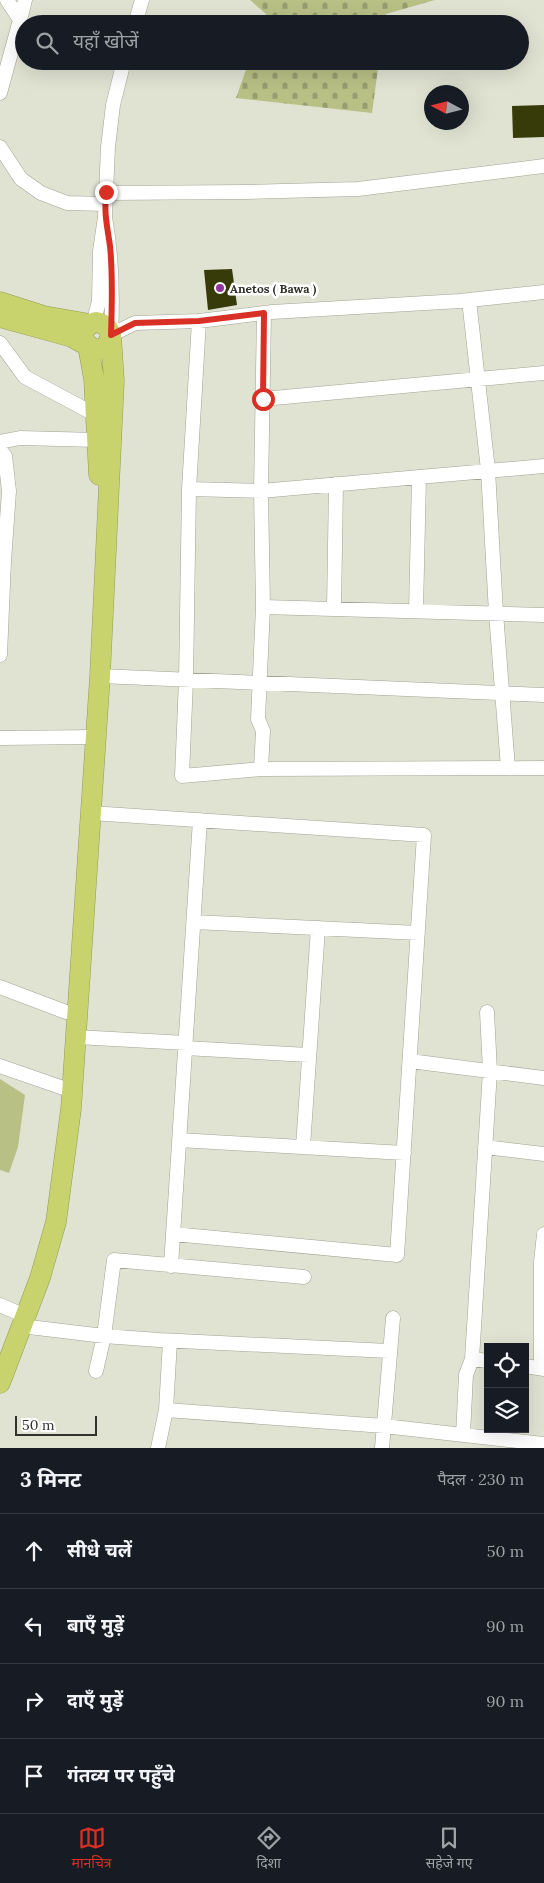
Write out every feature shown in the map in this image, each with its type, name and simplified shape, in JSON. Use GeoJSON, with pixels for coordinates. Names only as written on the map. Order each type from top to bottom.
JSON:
{"type":"FeatureCollection","features":[{"type":"Feature","properties":{"kind":"highway"},"geometry":{"type":"LineString","coordinates":[[0,302],[44,316],[90,324],[96,322],[103,323],[111,335],[114,382],[100,676],[90,737],[66,1012],[66,1089],[56,1222],[40,1278],[15,1315],[0,1350]]}},
{"type":"Feature","properties":{"kind":"highway"},"geometry":{"type":"LineString","coordinates":[[0,317],[72,337],[94,349],[105,347],[109,343],[111,335]]}},
{"type":"Feature","properties":{"kind":"highway"},"geometry":{"type":"LineString","coordinates":[[66,1089],[76,1037],[91,813],[90,737],[99,478],[94,379],[88,346],[83,334],[90,324]]}},
{"type":"Feature","properties":{"kind":"highway"},"geometry":{"type":"LineString","coordinates":[[0,1383],[15,1315]]}},
{"type":"Feature","properties":{"kind":"street"},"geometry":{"type":"LineString","coordinates":[[8,0],[17,15]]}},
{"type":"Feature","properties":{"kind":"street"},"geometry":{"type":"LineString","coordinates":[[21,15],[25,0]]}},
{"type":"Feature","properties":{"kind":"street"},"geometry":{"type":"LineString","coordinates":[[138,15],[142,0]]}},
{"type":"Feature","properties":{"kind":"street"},"geometry":{"type":"LineString","coordinates":[[0,93],[15,38]]}},
{"type":"Feature","properties":{"kind":"street"},"geometry":{"type":"LineString","coordinates":[[90,324],[95,317],[99,301],[100,251],[108,147],[113,106],[122,70]]}},
{"type":"Feature","properties":{"kind":"street"},"geometry":{"type":"LineString","coordinates":[[0,147],[21,179],[41,193],[67,203],[105,204],[246,192],[358,189],[544,166]]}},
{"type":"Feature","properties":{"kind":"street"},"geometry":{"type":"LineString","coordinates":[[105,204],[110,247],[111,335],[135,323],[199,321],[264,313],[470,300],[544,292]]}},
{"type":"Feature","properties":{"kind":"street"},"geometry":{"type":"LineString","coordinates":[[470,300],[488,470],[496,613],[508,768]]}},
{"type":"Feature","properties":{"kind":"street"},"geometry":{"type":"LineString","coordinates":[[261,769],[263,731],[258,719],[263,607],[261,491],[264,313]]}},
{"type":"Feature","properties":{"kind":"street"},"geometry":{"type":"LineString","coordinates":[[199,321],[189,489],[186,680],[182,776],[261,769],[544,768]]}},
{"type":"Feature","properties":{"kind":"street"},"geometry":{"type":"LineString","coordinates":[[0,343],[25,377],[96,415]]}},
{"type":"Feature","properties":{"kind":"street"},"geometry":{"type":"LineString","coordinates":[[263,399],[544,373]]}},
{"type":"Feature","properties":{"kind":"street"},"geometry":{"type":"LineString","coordinates":[[0,442],[20,438],[97,440]]}},
{"type":"Feature","properties":{"kind":"street"},"geometry":{"type":"LineString","coordinates":[[0,450],[6,456],[9,491],[4,513],[0,655]]}},
{"type":"Feature","properties":{"kind":"street"},"geometry":{"type":"LineString","coordinates":[[189,489],[261,491],[544,466]]}},
{"type":"Feature","properties":{"kind":"street"},"geometry":{"type":"LineString","coordinates":[[416,611],[419,477]]}},
{"type":"Feature","properties":{"kind":"street"},"geometry":{"type":"LineString","coordinates":[[334,609],[336,484]]}},
{"type":"Feature","properties":{"kind":"street"},"geometry":{"type":"LineString","coordinates":[[263,607],[544,615]]}},
{"type":"Feature","properties":{"kind":"street"},"geometry":{"type":"LineString","coordinates":[[100,676],[544,695]]}},
{"type":"Feature","properties":{"kind":"street"},"geometry":{"type":"LineString","coordinates":[[0,738],[90,737]]}},
{"type":"Feature","properties":{"kind":"street"},"geometry":{"type":"LineString","coordinates":[[91,813],[424,835],[397,1254],[174,1234]]}},
{"type":"Feature","properties":{"kind":"street"},"geometry":{"type":"LineString","coordinates":[[171,1266],[200,820]]}},
{"type":"Feature","properties":{"kind":"street"},"geometry":{"type":"LineString","coordinates":[[194,922],[418,933]]}},
{"type":"Feature","properties":{"kind":"street"},"geometry":{"type":"LineString","coordinates":[[303,1147],[318,928]]}},
{"type":"Feature","properties":{"kind":"street"},"geometry":{"type":"LineString","coordinates":[[0,987],[66,1012]]}},
{"type":"Feature","properties":{"kind":"street"},"geometry":{"type":"LineString","coordinates":[[463,1435],[466,1375],[472,1359],[490,1071],[487,1012]]}},
{"type":"Feature","properties":{"kind":"street"},"geometry":{"type":"LineString","coordinates":[[76,1037],[309,1055]]}},
{"type":"Feature","properties":{"kind":"street"},"geometry":{"type":"LineString","coordinates":[[410,1061],[544,1078]]}},
{"type":"Feature","properties":{"kind":"street"},"geometry":{"type":"LineString","coordinates":[[0,1066],[66,1089]]}},
{"type":"Feature","properties":{"kind":"street"},"geometry":{"type":"LineString","coordinates":[[179,1140],[404,1153]]}},
{"type":"Feature","properties":{"kind":"street"},"geometry":{"type":"LineString","coordinates":[[485,1147],[544,1154]]}},
{"type":"Feature","properties":{"kind":"street"},"geometry":{"type":"LineString","coordinates":[[529,1366],[542,1368],[541,1262],[544,1234]]}},
{"type":"Feature","properties":{"kind":"street"},"geometry":{"type":"LineString","coordinates":[[96,1372],[104,1336],[114,1260],[304,1277]]}},
{"type":"Feature","properties":{"kind":"street"},"geometry":{"type":"LineString","coordinates":[[15,1315],[104,1336],[170,1341],[389,1351]]}},
{"type":"Feature","properties":{"kind":"street"},"geometry":{"type":"LineString","coordinates":[[382,1448],[393,1318]]}},
{"type":"Feature","properties":{"kind":"street"},"geometry":{"type":"LineString","coordinates":[[158,1448],[166,1410],[170,1341]]}},
{"type":"Feature","properties":{"kind":"street"},"geometry":{"type":"LineString","coordinates":[[472,1359],[484,1360]]}},
{"type":"Feature","properties":{"kind":"street"},"geometry":{"type":"LineString","coordinates":[[166,1410],[384,1426],[544,1444]]}},
{"type":"Feature","properties":{"kind":"green space"},"geometry":{"type":"Polygon","coordinates":[[[250,0],[435,0],[386,15],[266,14],[250,0]]]}},
{"type":"Feature","properties":{"kind":"green space"},"geometry":{"type":"Polygon","coordinates":[[[246,70],[378,70],[372,113],[236,98],[246,70]]]}},
{"type":"Feature","properties":{"kind":"green space"},"geometry":{"type":"Polygon","coordinates":[[[0,1079],[25,1095],[18,1147],[9,1173],[0,1170],[0,1079]]]}},
{"type":"Feature","properties":{"kind":"building"},"geometry":{"type":"Polygon","coordinates":[[[544,105],[544,137],[513,138],[512,106],[544,105]]]}},
{"type":"Feature","properties":{"kind":"building","name":"Anetos ( Bawa )"},"geometry":{"type":"Polygon","coordinates":[[[232,269],[237,305],[208,310],[204,270],[232,269]]]}},
{"type":"Feature","properties":{"kind":"place","name":"Anetos ( Bawa )"},"geometry":{"type":"Point","coordinates":[220,288]}},
{"type":"Feature","properties":{"kind":"route"},"geometry":{"type":"LineString","coordinates":[[106,192],[105,217],[110,247],[111,335],[135,323],[199,321],[264,313],[263,399]]}}]}
